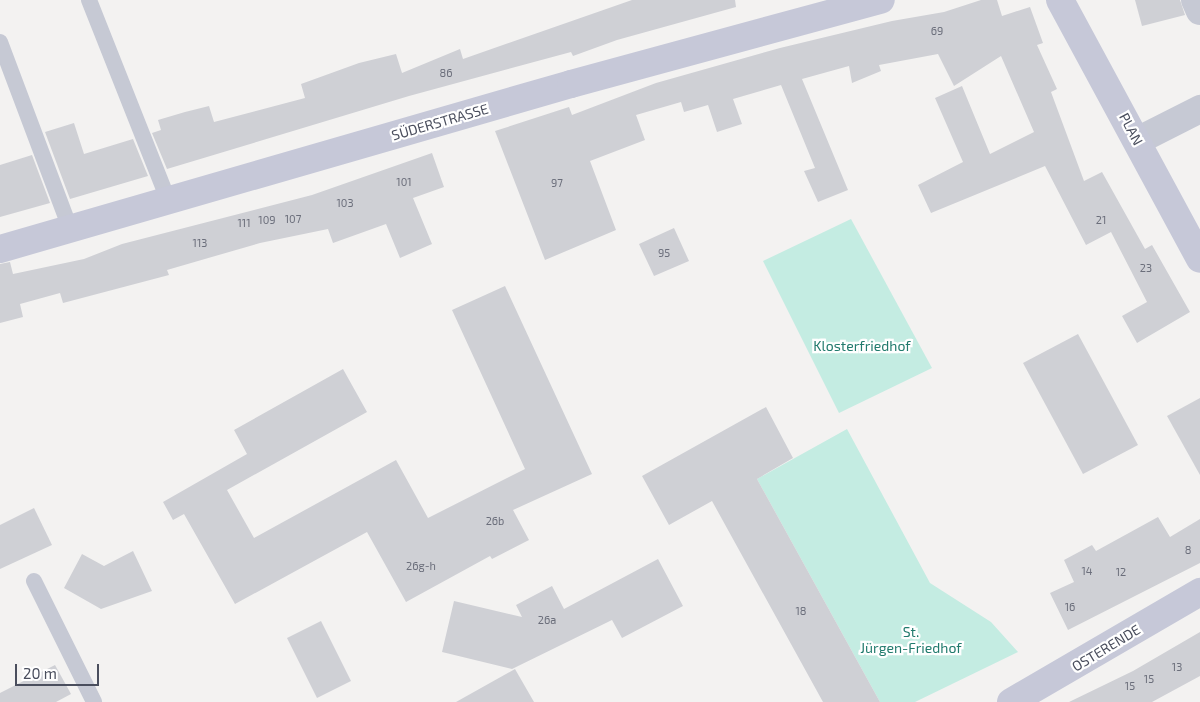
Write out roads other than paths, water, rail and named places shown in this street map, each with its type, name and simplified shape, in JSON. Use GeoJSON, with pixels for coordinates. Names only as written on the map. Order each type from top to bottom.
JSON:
{"type":"FeatureCollection","features":[{"type":"Feature","properties":{"kind":"main road","name":"SÜDERSTRASSE"},"geometry":{"type":"LineString","coordinates":[[0,249],[571,84],[881,0]]}},
{"type":"Feature","properties":{"kind":"main road","name":"PLAN"},"geometry":{"type":"LineString","coordinates":[[1060,0],[1200,259]]}},
{"type":"Feature","properties":{"kind":"main road","name":"OSTERENDE"},"geometry":{"type":"LineString","coordinates":[[1011,702],[1200,592]]}},
{"type":"Feature","properties":{"kind":"street"},"geometry":{"type":"LineString","coordinates":[[1195,0],[1200,11]]}},
{"type":"Feature","properties":{"kind":"street"},"geometry":{"type":"LineString","coordinates":[[1137,141],[1200,109]]}},
{"type":"Feature","properties":{"kind":"lane"},"geometry":{"type":"LineString","coordinates":[[89,0],[168,200]]}},
{"type":"Feature","properties":{"kind":"lane"},"geometry":{"type":"LineString","coordinates":[[0,42],[70,228]]}},
{"type":"Feature","properties":{"kind":"lane"},"geometry":{"type":"LineString","coordinates":[[34,581],[94,702]]}},
{"type":"Feature","properties":{"kind":"park label","name":"Klosterfriedhof"},"geometry":{"type":"Point","coordinates":[862,346]}},
{"type":"Feature","properties":{"kind":"park label","name":"St. Jürgen-Friedhof"},"geometry":{"type":"Point","coordinates":[911,640]}}]}
